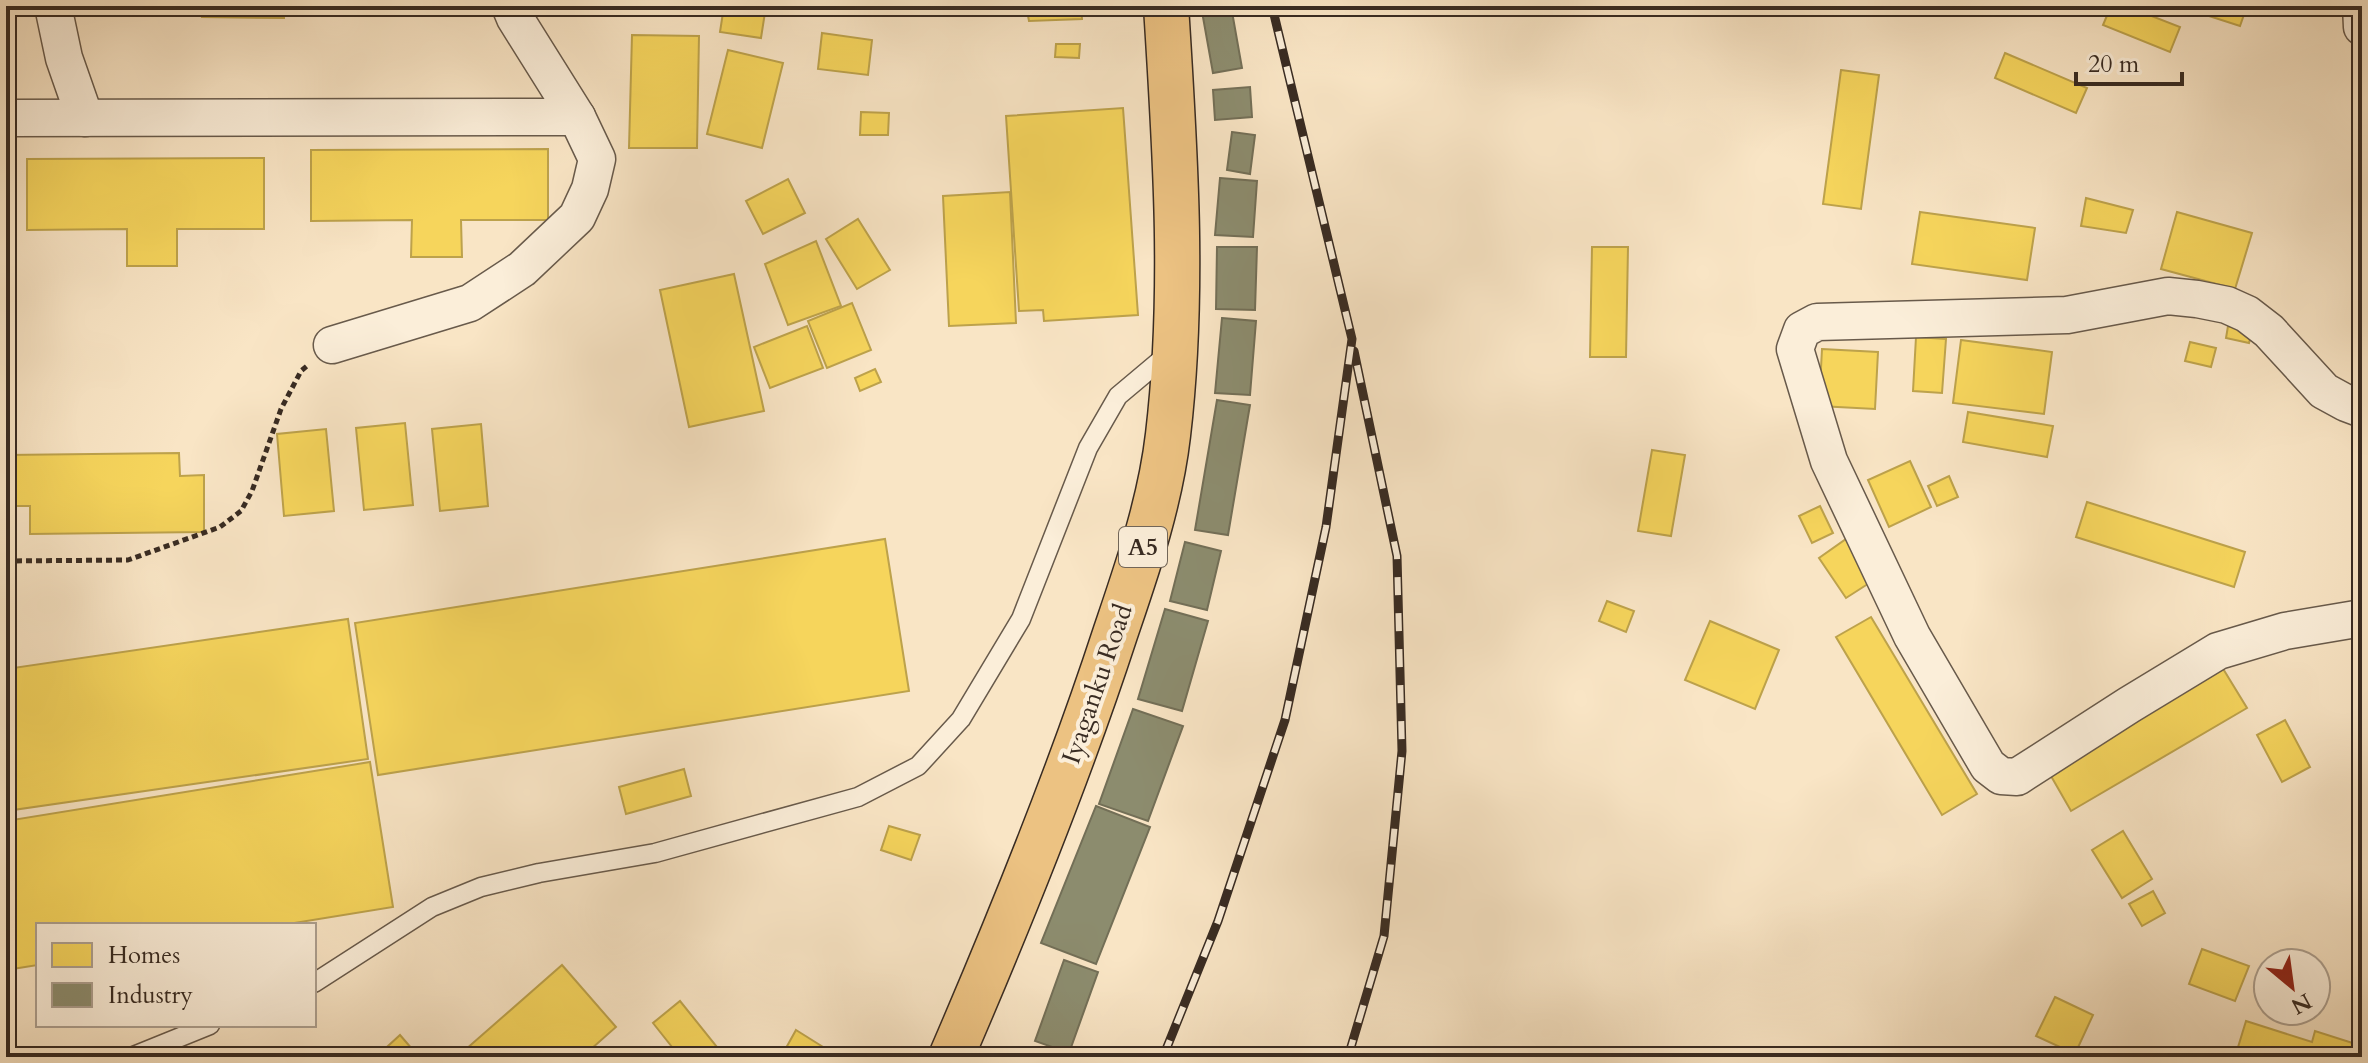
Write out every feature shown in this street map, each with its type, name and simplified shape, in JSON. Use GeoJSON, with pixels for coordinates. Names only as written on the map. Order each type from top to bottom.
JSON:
{"type":"FeatureCollection","features":[{"type":"Feature","properties":{"kind":"highway","name":"Iyaganku Road"},"geometry":{"type":"LineString","coordinates":[[951,1057],[1021,893],[1101,679],[1152,519],[1168,438],[1177,347],[1178,220],[1166,6]]}},
{"type":"Feature","properties":{"kind":"street"},"geometry":{"type":"LineString","coordinates":[[53,6],[64,58],[85,118]]}},
{"type":"Feature","properties":{"kind":"street"},"geometry":{"type":"LineString","coordinates":[[332,345],[470,303],[522,269],[577,217],[590,189],[597,159],[577,117],[510,6]]}},
{"type":"Feature","properties":{"kind":"street"},"geometry":{"type":"LineString","coordinates":[[2361,6],[2362,27]]}},
{"type":"Feature","properties":{"kind":"street"},"geometry":{"type":"LineString","coordinates":[[6,118],[577,117]]}},
{"type":"Feature","properties":{"kind":"street"},"geometry":{"type":"LineString","coordinates":[[2362,409],[2324,391],[2269,331],[2247,314],[2227,305],[2197,299],[2168,296],[2067,315],[1817,322],[1802,330],[1795,349],[1829,461],[1912,636],[1988,766],[2001,776],[2017,777],[2218,651],[2285,631],[2362,618]]}},
{"type":"Feature","properties":{"kind":"lane"},"geometry":{"type":"LineString","coordinates":[[316,982],[432,907],[481,887],[539,873],[655,853],[858,797],[918,766],[961,719],[1021,619],[1088,448],[1118,396],[1177,347]]}},
{"type":"Feature","properties":{"kind":"lane"},"geometry":{"type":"LineString","coordinates":[[131,1057],[205,1027]]}},
{"type":"Feature","properties":{"kind":"path"},"geometry":{"type":"LineString","coordinates":[[6,561],[128,560],[220,527],[241,511],[252,491],[281,409],[301,371],[332,345]]}},
{"type":"Feature","properties":{"kind":"building: Homes"},"geometry":{"type":"Polygon","coordinates":[[[203,6],[284,6],[284,18],[202,17],[203,6]]]}},
{"type":"Feature","properties":{"kind":"building: Homes"},"geometry":{"type":"Polygon","coordinates":[[[724,6],[766,6],[761,38],[720,32],[724,6]]]}},
{"type":"Feature","properties":{"kind":"building: Homes"},"geometry":{"type":"Polygon","coordinates":[[[981,6],[1020,6],[1020,10],[982,13],[981,6]]]}},
{"type":"Feature","properties":{"kind":"building: Homes"},"geometry":{"type":"Polygon","coordinates":[[[1026,6],[1081,6],[1082,19],[1029,21],[1026,6]]]}},
{"type":"Feature","properties":{"kind":"building: Homes"},"geometry":{"type":"Polygon","coordinates":[[[2111,6],[2126,6],[2180,27],[2170,52],[2103,25],[2111,6]]]}},
{"type":"Feature","properties":{"kind":"building: Homes"},"geometry":{"type":"Polygon","coordinates":[[[2178,6],[2247,6],[2240,26],[2178,6]]]}},
{"type":"Feature","properties":{"kind":"building: Homes"},"geometry":{"type":"Polygon","coordinates":[[[822,33],[872,40],[868,75],[818,69],[822,33]]]}},
{"type":"Feature","properties":{"kind":"building: Homes"},"geometry":{"type":"Polygon","coordinates":[[[632,35],[699,36],[697,148],[629,148],[632,35]]]}},
{"type":"Feature","properties":{"kind":"building: Homes"},"geometry":{"type":"Polygon","coordinates":[[[1056,44],[1080,44],[1079,58],[1055,57],[1056,44]]]}},
{"type":"Feature","properties":{"kind":"building: Homes"},"geometry":{"type":"Polygon","coordinates":[[[728,50],[783,63],[762,148],[707,134],[728,50]]]}},
{"type":"Feature","properties":{"kind":"building: Homes"},"geometry":{"type":"Polygon","coordinates":[[[2005,53],[2087,88],[2076,113],[1995,78],[2005,53]]]}},
{"type":"Feature","properties":{"kind":"building: Homes"},"geometry":{"type":"Polygon","coordinates":[[[1841,70],[1879,75],[1861,209],[1823,204],[1841,70]]]}},
{"type":"Feature","properties":{"kind":"building: Homes"},"geometry":{"type":"Polygon","coordinates":[[[1123,108],[1138,315],[1044,321],[1043,310],[1019,311],[1006,116],[1123,108]]]}},
{"type":"Feature","properties":{"kind":"building: Homes"},"geometry":{"type":"Polygon","coordinates":[[[861,112],[889,113],[888,135],[860,135],[861,112]]]}},
{"type":"Feature","properties":{"kind":"building: Homes"},"geometry":{"type":"Polygon","coordinates":[[[548,149],[548,220],[461,220],[462,257],[411,257],[412,220],[311,221],[311,150],[548,149]]]}},
{"type":"Feature","properties":{"kind":"building: Homes"},"geometry":{"type":"Polygon","coordinates":[[[264,158],[264,229],[177,229],[177,266],[127,266],[127,229],[27,230],[27,159],[264,158]]]}},
{"type":"Feature","properties":{"kind":"building: Homes"},"geometry":{"type":"Polygon","coordinates":[[[788,179],[805,213],[763,234],[746,201],[788,179]]]}},
{"type":"Feature","properties":{"kind":"building: Homes"},"geometry":{"type":"Polygon","coordinates":[[[1010,192],[1016,323],[949,326],[943,196],[1010,192]]]}},
{"type":"Feature","properties":{"kind":"building: Homes"},"geometry":{"type":"Polygon","coordinates":[[[2086,198],[2133,210],[2126,233],[2081,226],[2086,198]]]}},
{"type":"Feature","properties":{"kind":"building: Homes"},"geometry":{"type":"Polygon","coordinates":[[[1920,212],[2035,228],[2027,280],[1912,264],[1920,212]]]}},
{"type":"Feature","properties":{"kind":"building: Homes"},"geometry":{"type":"Polygon","coordinates":[[[2177,212],[2252,233],[2235,289],[2161,269],[2177,212]]]}},
{"type":"Feature","properties":{"kind":"building: Homes"},"geometry":{"type":"Polygon","coordinates":[[[858,219],[890,270],[857,289],[826,239],[858,219]]]}},
{"type":"Feature","properties":{"kind":"building: Homes"},"geometry":{"type":"Polygon","coordinates":[[[816,241],[841,306],[788,325],[765,264],[816,241]]]}},
{"type":"Feature","properties":{"kind":"building: Homes"},"geometry":{"type":"Polygon","coordinates":[[[1592,247],[1628,247],[1626,357],[1590,357],[1592,247]]]}},
{"type":"Feature","properties":{"kind":"building: Homes"},"geometry":{"type":"Polygon","coordinates":[[[734,274],[764,411],[689,427],[660,290],[734,274]]]}},
{"type":"Feature","properties":{"kind":"building: Homes"},"geometry":{"type":"Polygon","coordinates":[[[852,303],[871,350],[827,368],[808,321],[852,303]]]}},
{"type":"Feature","properties":{"kind":"building: Homes"},"geometry":{"type":"Polygon","coordinates":[[[807,326],[823,368],[770,388],[754,347],[807,326]]]}},
{"type":"Feature","properties":{"kind":"building: Homes"},"geometry":{"type":"Polygon","coordinates":[[[2228,326],[2252,332],[2249,343],[2226,338],[2228,326]]]}},
{"type":"Feature","properties":{"kind":"building: Homes"},"geometry":{"type":"Polygon","coordinates":[[[1916,337],[1946,339],[1942,393],[1913,391],[1916,337]]]}},
{"type":"Feature","properties":{"kind":"building: Homes"},"geometry":{"type":"Polygon","coordinates":[[[1961,340],[2052,352],[2044,414],[1953,403],[1961,340]]]}},
{"type":"Feature","properties":{"kind":"building: Homes"},"geometry":{"type":"Polygon","coordinates":[[[2190,342],[2216,348],[2211,367],[2185,361],[2190,342]]]}},
{"type":"Feature","properties":{"kind":"building: Homes"},"geometry":{"type":"Polygon","coordinates":[[[1822,349],[1878,352],[1875,409],[1819,406],[1822,349]]]}},
{"type":"Feature","properties":{"kind":"building: Homes"},"geometry":{"type":"Polygon","coordinates":[[[875,369],[881,382],[860,391],[855,378],[875,369]]]}},
{"type":"Feature","properties":{"kind":"building: Homes"},"geometry":{"type":"Polygon","coordinates":[[[1968,412],[2053,426],[2047,457],[1963,442],[1968,412]]]}},
{"type":"Feature","properties":{"kind":"building: Homes"},"geometry":{"type":"Polygon","coordinates":[[[405,423],[413,505],[364,510],[356,428],[405,423]]]}},
{"type":"Feature","properties":{"kind":"building: Homes"},"geometry":{"type":"Polygon","coordinates":[[[481,424],[488,506],[440,511],[432,429],[481,424]]]}},
{"type":"Feature","properties":{"kind":"building: Homes"},"geometry":{"type":"Polygon","coordinates":[[[326,429],[334,511],[284,516],[277,434],[326,429]]]}},
{"type":"Feature","properties":{"kind":"building: Homes"},"geometry":{"type":"Polygon","coordinates":[[[1652,450],[1685,455],[1671,536],[1638,531],[1652,450]]]}},
{"type":"Feature","properties":{"kind":"building: Homes"},"geometry":{"type":"Polygon","coordinates":[[[179,453],[180,476],[204,475],[204,532],[30,534],[30,506],[6,506],[6,455],[179,453]]]}},
{"type":"Feature","properties":{"kind":"building: Homes"},"geometry":{"type":"Polygon","coordinates":[[[1910,461],[1931,507],[1889,527],[1868,480],[1910,461]]]}},
{"type":"Feature","properties":{"kind":"building: Homes"},"geometry":{"type":"Polygon","coordinates":[[[1949,476],[1958,497],[1937,506],[1928,486],[1949,476]]]}},
{"type":"Feature","properties":{"kind":"building: Homes"},"geometry":{"type":"Polygon","coordinates":[[[2087,502],[2245,552],[2234,587],[2076,537],[2087,502]]]}},
{"type":"Feature","properties":{"kind":"building: Homes"},"geometry":{"type":"Polygon","coordinates":[[[1820,506],[1833,533],[1812,543],[1799,516],[1820,506]]]}},
{"type":"Feature","properties":{"kind":"building: Homes"},"geometry":{"type":"Polygon","coordinates":[[[885,539],[909,691],[378,775],[355,623],[885,539]]]}},
{"type":"Feature","properties":{"kind":"building: Homes"},"geometry":{"type":"Polygon","coordinates":[[[1846,539],[1874,580],[1846,598],[1819,558],[1846,539]]]}},
{"type":"Feature","properties":{"kind":"building: Homes"},"geometry":{"type":"Polygon","coordinates":[[[1607,601],[1634,611],[1626,632],[1599,621],[1607,601]]]}},
{"type":"Feature","properties":{"kind":"building: Homes"},"geometry":{"type":"Polygon","coordinates":[[[1871,617],[1977,794],[1942,815],[1836,637],[1871,617]]]}},
{"type":"Feature","properties":{"kind":"building: Homes"},"geometry":{"type":"Polygon","coordinates":[[[348,619],[368,759],[6,811],[6,669],[348,619]]]}},
{"type":"Feature","properties":{"kind":"building: Homes"},"geometry":{"type":"Polygon","coordinates":[[[1710,621],[1779,650],[1755,709],[1685,680],[1710,621]]]}},
{"type":"Feature","properties":{"kind":"building: Homes"},"geometry":{"type":"Polygon","coordinates":[[[2222,667],[2247,708],[2071,811],[2047,769],[2222,667]]]}},
{"type":"Feature","properties":{"kind":"building: Homes"},"geometry":{"type":"Polygon","coordinates":[[[2285,720],[2310,767],[2282,782],[2257,735],[2285,720]]]}},
{"type":"Feature","properties":{"kind":"building: Homes"},"geometry":{"type":"Polygon","coordinates":[[[370,762],[393,907],[294,923],[36,923],[36,965],[6,970],[6,821],[370,762]]]}},
{"type":"Feature","properties":{"kind":"building: Homes"},"geometry":{"type":"Polygon","coordinates":[[[684,769],[691,796],[626,814],[619,787],[684,769]]]}},
{"type":"Feature","properties":{"kind":"building: Homes"},"geometry":{"type":"Polygon","coordinates":[[[889,826],[920,835],[911,860],[881,850],[889,826]]]}},
{"type":"Feature","properties":{"kind":"building: Homes"},"geometry":{"type":"Polygon","coordinates":[[[2123,831],[2152,879],[2122,898],[2092,850],[2123,831]]]}},
{"type":"Feature","properties":{"kind":"building: Homes"},"geometry":{"type":"Polygon","coordinates":[[[2153,891],[2165,913],[2142,926],[2129,904],[2153,891]]]}},
{"type":"Feature","properties":{"kind":"building: Homes"},"geometry":{"type":"Polygon","coordinates":[[[2202,949],[2249,966],[2235,1001],[2189,984],[2202,949]]]}},
{"type":"Feature","properties":{"kind":"building: Homes"},"geometry":{"type":"Polygon","coordinates":[[[562,965],[616,1027],[582,1057],[457,1057],[562,965]]]}},
{"type":"Feature","properties":{"kind":"building: Homes"},"geometry":{"type":"Polygon","coordinates":[[[2055,997],[2093,1015],[2075,1054],[2036,1036],[2055,997]]]}},
{"type":"Feature","properties":{"kind":"building: Homes"},"geometry":{"type":"Polygon","coordinates":[[[680,1001],[717,1047],[704,1057],[680,1057],[653,1023],[680,1001]]]}},
{"type":"Feature","properties":{"kind":"building: Homes"},"geometry":{"type":"Polygon","coordinates":[[[2246,1021],[2252,1023],[2252,1027],[2265,1027],[2312,1042],[2315,1031],[2362,1046],[2362,1057],[2235,1057],[2246,1021]]]}},
{"type":"Feature","properties":{"kind":"building: Homes"},"geometry":{"type":"Polygon","coordinates":[[[796,1030],[839,1057],[781,1057],[796,1030]]]}},
{"type":"Feature","properties":{"kind":"building: Homes"},"geometry":{"type":"Polygon","coordinates":[[[400,1035],[419,1057],[376,1057],[400,1035]]]}},
{"type":"Feature","properties":{"kind":"building: Industry"},"geometry":{"type":"Polygon","coordinates":[[[1201,6],[1231,6],[1242,68],[1213,73],[1201,6]]]}},
{"type":"Feature","properties":{"kind":"building: Industry"},"geometry":{"type":"Polygon","coordinates":[[[1250,87],[1252,117],[1215,120],[1213,90],[1250,87]]]}},
{"type":"Feature","properties":{"kind":"building: Industry"},"geometry":{"type":"Polygon","coordinates":[[[1232,132],[1255,135],[1250,174],[1227,170],[1232,132]]]}},
{"type":"Feature","properties":{"kind":"building: Industry"},"geometry":{"type":"Polygon","coordinates":[[[1220,178],[1257,181],[1253,237],[1215,235],[1220,178]]]}},
{"type":"Feature","properties":{"kind":"building: Industry"},"geometry":{"type":"Polygon","coordinates":[[[1217,247],[1257,247],[1255,310],[1216,309],[1217,247]]]}},
{"type":"Feature","properties":{"kind":"building: Industry"},"geometry":{"type":"Polygon","coordinates":[[[1222,318],[1256,321],[1250,395],[1215,393],[1222,318]]]}},
{"type":"Feature","properties":{"kind":"building: Industry"},"geometry":{"type":"Polygon","coordinates":[[[1217,400],[1250,405],[1228,535],[1195,530],[1217,400]]]}},
{"type":"Feature","properties":{"kind":"building: Industry"},"geometry":{"type":"Polygon","coordinates":[[[1185,542],[1221,551],[1207,610],[1170,601],[1185,542]]]}},
{"type":"Feature","properties":{"kind":"building: Industry"},"geometry":{"type":"Polygon","coordinates":[[[1165,609],[1208,621],[1182,711],[1138,699],[1165,609]]]}},
{"type":"Feature","properties":{"kind":"building: Industry"},"geometry":{"type":"Polygon","coordinates":[[[1133,709],[1183,726],[1148,821],[1099,804],[1133,709]]]}},
{"type":"Feature","properties":{"kind":"building: Industry"},"geometry":{"type":"Polygon","coordinates":[[[1096,806],[1150,827],[1096,964],[1041,943],[1096,806]]]}},
{"type":"Feature","properties":{"kind":"building: Industry"},"geometry":{"type":"Polygon","coordinates":[[[1064,960],[1098,972],[1069,1053],[1035,1041],[1064,960]]]}},
{"type":"Feature","properties":{"kind":"railway"},"geometry":{"type":"LineString","coordinates":[[1163,1057],[1218,921],[1285,720],[1326,527],[1352,339],[1272,6]]}},
{"type":"Feature","properties":{"kind":"railway"},"geometry":{"type":"LineString","coordinates":[[1348,1057],[1384,936],[1402,751],[1397,556],[1354,351]]}}]}
